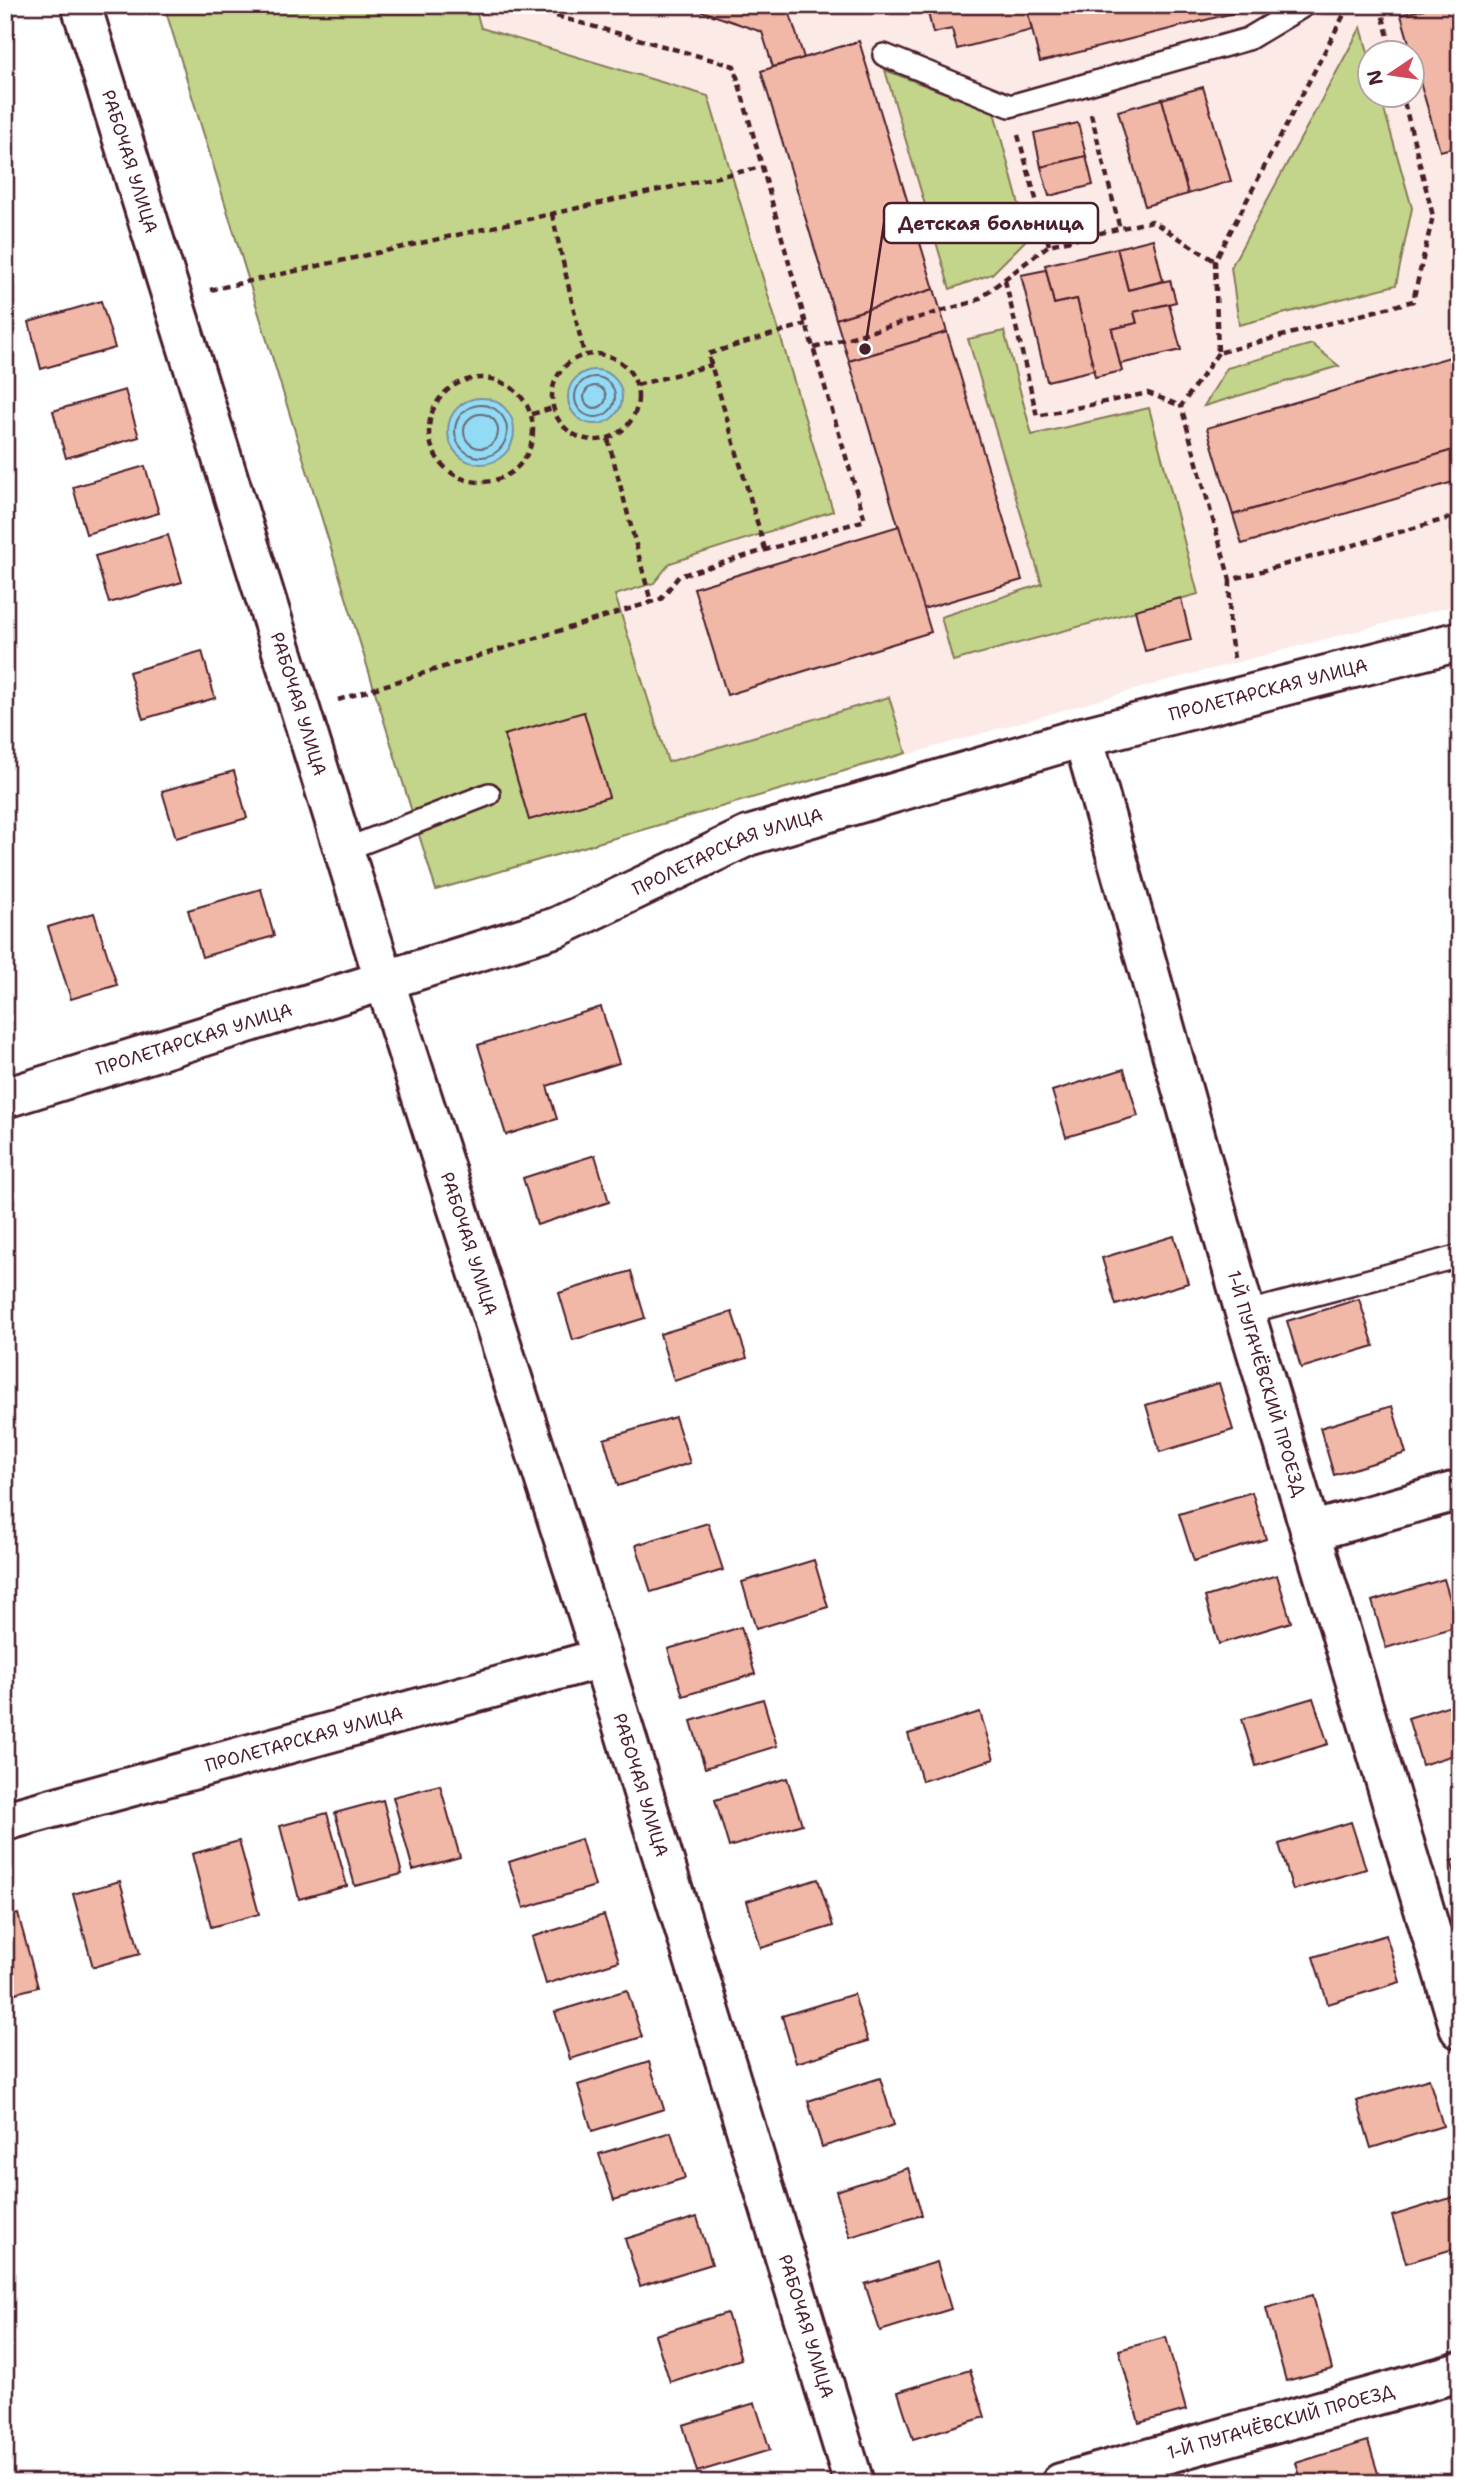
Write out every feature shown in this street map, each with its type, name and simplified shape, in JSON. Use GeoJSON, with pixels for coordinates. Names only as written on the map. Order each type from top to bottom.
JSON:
{"type":"FeatureCollection","features":[{"type":"Feature","properties":{"kind":"street","name":"РАБОЧАЯ УЛИЦА"},"geometry":{"type":"LineString","coordinates":[[81,5],[384,979],[602,1658],[854,2483]]}},
{"type":"Feature","properties":{"kind":"street","name":"ПРОЛЕТАРСКАЯ УЛИЦА"},"geometry":{"type":"LineString","coordinates":[[5,1098],[557,927],[748,835],[1083,737],[1460,641]]}},
{"type":"Feature","properties":{"kind":"street","name":"1-Й ПУГАЧЁВСКИЙ ПРОЕЗД"},"geometry":{"type":"LineString","coordinates":[[1083,737],[1245,1313],[1460,2029]]}},
{"type":"Feature","properties":{"kind":"street"},"geometry":{"type":"LineString","coordinates":[[1310,1532],[1460,1490]]}},
{"type":"Feature","properties":{"kind":"street","name":"ПРОЛЕТАРСКАЯ УЛИЦА"},"geometry":{"type":"LineString","coordinates":[[5,1821],[602,1658]]}},
{"type":"Feature","properties":{"kind":"street","name":"1-Й ПУГАЧЁВСКИЙ ПРОЕЗД"},"geometry":{"type":"LineString","coordinates":[[1061,2483],[1460,2372]]}},
{"type":"Feature","properties":{"kind":"lane"},"geometry":{"type":"LineString","coordinates":[[884,55],[1010,106],[1248,39],[1305,5]]}},
{"type":"Feature","properties":{"kind":"lane"},"geometry":{"type":"LineString","coordinates":[[344,850],[489,794]]}},
{"type":"Feature","properties":{"kind":"lane"},"geometry":{"type":"LineString","coordinates":[[1245,1313],[1460,1256]]}},
{"type":"Feature","properties":{"kind":"path"},"geometry":{"type":"LineString","coordinates":[[302,711],[661,599],[679,576],[865,520],[806,324],[734,66],[516,5]]}},
{"type":"Feature","properties":{"kind":"path"},"geometry":{"type":"LineString","coordinates":[[1181,405],[1218,353],[1215,261],[1349,5]]}},
{"type":"Feature","properties":{"kind":"path"},"geometry":{"type":"LineString","coordinates":[[1380,5],[1388,38]]}},
{"type":"Feature","properties":{"kind":"path"},"geometry":{"type":"LineString","coordinates":[[1083,86],[1120,229]]}},
{"type":"Feature","properties":{"kind":"path"},"geometry":{"type":"LineString","coordinates":[[1010,106],[1049,245]]}},
{"type":"Feature","properties":{"kind":"path"},"geometry":{"type":"LineString","coordinates":[[1218,353],[1413,301],[1433,216],[1406,108]]}},
{"type":"Feature","properties":{"kind":"path"},"geometry":{"type":"LineString","coordinates":[[173,299],[762,167]]}},
{"type":"Feature","properties":{"kind":"path"},"geometry":{"type":"LineString","coordinates":[[552,214],[584,354]]}},
{"type":"Feature","properties":{"kind":"path"},"geometry":{"type":"LineString","coordinates":[[814,348],[976,301],[1049,245],[1152,221],[1215,261]]}},
{"type":"Feature","properties":{"kind":"path"},"geometry":{"type":"LineString","coordinates":[[1005,280],[1037,416],[1148,393],[1181,405]]}},
{"type":"Feature","properties":{"kind":"path"},"geometry":{"type":"LineString","coordinates":[[765,548],[709,354],[806,324]]}},
{"type":"Feature","properties":{"kind":"path"},"geometry":{"type":"LineString","coordinates":[[603,353],[617,358],[630,370],[638,385],[634,418],[608,439],[588,440],[574,435],[561,424],[553,408],[553,391],[558,375],[570,362],[584,354],[603,353]]}},
{"type":"Feature","properties":{"kind":"path"},"geometry":{"type":"LineString","coordinates":[[638,385],[712,365]]}},
{"type":"Feature","properties":{"kind":"path"},"geometry":{"type":"LineString","coordinates":[[485,376],[505,383],[522,396],[532,414],[533,435],[528,454],[516,472],[498,481],[478,483],[457,478],[442,466],[431,447],[428,425],[434,406],[447,389],[465,380],[485,376]]}},
{"type":"Feature","properties":{"kind":"path"},"geometry":{"type":"LineString","coordinates":[[1181,405],[1230,580],[1229,629],[1240,697]]}},
{"type":"Feature","properties":{"kind":"path"},"geometry":{"type":"LineString","coordinates":[[532,414],[553,408]]}},
{"type":"Feature","properties":{"kind":"path"},"geometry":{"type":"LineString","coordinates":[[608,439],[651,602]]}},
{"type":"Feature","properties":{"kind":"path"},"geometry":{"type":"LineString","coordinates":[[1230,580],[1460,515]]}},
{"type":"Feature","properties":{"kind":"shaded area"},"geometry":{"type":"Polygon","coordinates":[[[164,5],[1460,5],[1460,604],[1165,681],[436,890],[164,5]]]}},
{"type":"Feature","properties":{"kind":"green space"},"geometry":{"type":"Polygon","coordinates":[[[164,5],[474,5],[481,28],[708,96],[833,511],[670,563],[654,583],[615,595],[668,762],[889,697],[906,753],[436,890],[164,5]]]}},
{"type":"Feature","properties":{"kind":"green space"},"geometry":{"type":"Polygon","coordinates":[[[1361,27],[1364,38],[1356,38],[1356,108],[1384,108],[1412,208],[1396,285],[1239,325],[1231,267],[1361,27]]]}},
{"type":"Feature","properties":{"kind":"green space"},"geometry":{"type":"Polygon","coordinates":[[[885,70],[994,112],[1028,238],[992,274],[950,289],[885,70]]]}},
{"type":"Feature","properties":{"kind":"green space"},"geometry":{"type":"Polygon","coordinates":[[[1004,331],[1032,435],[1149,408],[1198,594],[953,661],[941,617],[1042,584],[968,339],[1004,331]]]}},
{"type":"Feature","properties":{"kind":"green space"},"geometry":{"type":"Polygon","coordinates":[[[1312,344],[1339,366],[1204,406],[1227,368],[1312,344]]]}},
{"type":"Feature","properties":{"kind":"water"},"geometry":{"type":"Polygon","coordinates":[[[595,370],[614,378],[622,397],[614,416],[595,424],[576,416],[568,397],[576,378],[595,370]]]}},
{"type":"Feature","properties":{"kind":"water"},"geometry":{"type":"Polygon","coordinates":[[[475,398],[487,398],[499,403],[509,413],[514,431],[512,444],[499,459],[487,464],[475,464],[463,459],[453,449],[448,437],[448,425],[453,413],[463,403],[475,398]]]}},
{"type":"Feature","properties":{"kind":"building"},"geometry":{"type":"Polygon","coordinates":[[[684,5],[773,5],[789,11],[804,58],[773,67],[762,32],[684,5]]]}},
{"type":"Feature","properties":{"kind":"building"},"geometry":{"type":"Polygon","coordinates":[[[926,5],[1026,5],[1032,30],[957,49],[952,29],[933,33],[926,5]]]}},
{"type":"Feature","properties":{"kind":"building"},"geometry":{"type":"Polygon","coordinates":[[[1026,5],[1240,5],[1241,11],[1040,62],[1026,5]]]}},
{"type":"Feature","properties":{"kind":"building"},"geometry":{"type":"Polygon","coordinates":[[[1423,5],[1460,5],[1460,146],[1440,151],[1426,102],[1426,38],[1408,38],[1401,15],[1424,9],[1423,5]]]}},
{"type":"Feature","properties":{"kind":"building"},"geometry":{"type":"Polygon","coordinates":[[[859,41],[934,289],[836,319],[761,71],[859,41]]]}},
{"type":"Feature","properties":{"kind":"building"},"geometry":{"type":"Polygon","coordinates":[[[1203,87],[1231,181],[1188,194],[1162,99],[1203,87]]]}},
{"type":"Feature","properties":{"kind":"building"},"geometry":{"type":"Polygon","coordinates":[[[1162,99],[1188,194],[1145,206],[1118,111],[1162,99]]]}},
{"type":"Feature","properties":{"kind":"building"},"geometry":{"type":"Polygon","coordinates":[[[1078,123],[1086,156],[1041,167],[1034,133],[1078,123]]]}},
{"type":"Feature","properties":{"kind":"building"},"geometry":{"type":"Polygon","coordinates":[[[1086,156],[1093,185],[1049,196],[1041,167],[1086,156]]]}},
{"type":"Feature","properties":{"kind":"building"},"geometry":{"type":"Polygon","coordinates":[[[1153,239],[1163,281],[1128,290],[1117,248],[1153,239]]]}},
{"type":"Feature","properties":{"kind":"building"},"geometry":{"type":"Polygon","coordinates":[[[1117,248],[1128,290],[1170,280],[1176,302],[1134,312],[1137,323],[1112,329],[1122,371],[1095,377],[1077,299],[1054,304],[1045,265],[1117,248]]]}},
{"type":"Feature","properties":{"kind":"building"},"geometry":{"type":"Polygon","coordinates":[[[1046,270],[1054,304],[1077,299],[1094,370],[1047,381],[1021,275],[1046,270]]]}},
{"type":"Feature","properties":{"kind":"building"},"geometry":{"type":"Polygon","coordinates":[[[934,289],[947,332],[849,361],[836,319],[934,289]]]}},
{"type":"Feature","properties":{"kind":"building"},"geometry":{"type":"Polygon","coordinates":[[[101,301],[115,348],[41,369],[29,322],[101,301]]]}},
{"type":"Feature","properties":{"kind":"building"},"geometry":{"type":"Polygon","coordinates":[[[1169,304],[1181,350],[1120,364],[1112,329],[1137,323],[1134,312],[1169,304]]]}},
{"type":"Feature","properties":{"kind":"building"},"geometry":{"type":"Polygon","coordinates":[[[947,332],[1022,580],[923,609],[849,361],[947,332]]]}},
{"type":"Feature","properties":{"kind":"building"},"geometry":{"type":"Polygon","coordinates":[[[1460,354],[1460,448],[1233,515],[1207,428],[1460,354]]]}},
{"type":"Feature","properties":{"kind":"building"},"geometry":{"type":"Polygon","coordinates":[[[125,390],[139,437],[66,458],[53,411],[125,390]]]}},
{"type":"Feature","properties":{"kind":"building"},"geometry":{"type":"Polygon","coordinates":[[[1460,448],[1460,480],[1242,544],[1233,515],[1460,448]]]}},
{"type":"Feature","properties":{"kind":"building"},"geometry":{"type":"Polygon","coordinates":[[[145,466],[159,513],[86,534],[73,487],[145,466]]]}},
{"type":"Feature","properties":{"kind":"building"},"geometry":{"type":"Polygon","coordinates":[[[899,526],[931,632],[727,695],[694,588],[899,526]]]}},
{"type":"Feature","properties":{"kind":"building"},"geometry":{"type":"Polygon","coordinates":[[[168,535],[182,582],[109,603],[95,556],[168,535]]]}},
{"type":"Feature","properties":{"kind":"building"},"geometry":{"type":"Polygon","coordinates":[[[1181,598],[1191,640],[1145,651],[1135,610],[1181,598]]]}},
{"type":"Feature","properties":{"kind":"building"},"geometry":{"type":"Polygon","coordinates":[[[202,651],[215,698],[143,719],[129,672],[202,651]]]}},
{"type":"Feature","properties":{"kind":"building"},"geometry":{"type":"Polygon","coordinates":[[[584,712],[609,797],[529,820],[504,735],[584,712]]]}},
{"type":"Feature","properties":{"kind":"building"},"geometry":{"type":"Polygon","coordinates":[[[234,771],[247,818],[176,838],[162,791],[234,771]]]}},
{"type":"Feature","properties":{"kind":"building"},"geometry":{"type":"Polygon","coordinates":[[[261,889],[274,936],[202,957],[188,910],[261,889]]]}},
{"type":"Feature","properties":{"kind":"building"},"geometry":{"type":"Polygon","coordinates":[[[94,913],[117,985],[71,999],[48,927],[94,913]]]}},
{"type":"Feature","properties":{"kind":"building"},"geometry":{"type":"Polygon","coordinates":[[[601,1007],[619,1063],[547,1086],[557,1119],[506,1135],[478,1045],[601,1007]]]}},
{"type":"Feature","properties":{"kind":"building"},"geometry":{"type":"Polygon","coordinates":[[[1124,1069],[1138,1116],[1066,1137],[1052,1091],[1124,1069]]]}},
{"type":"Feature","properties":{"kind":"building"},"geometry":{"type":"Polygon","coordinates":[[[595,1155],[609,1202],[537,1225],[523,1178],[595,1155]]]}},
{"type":"Feature","properties":{"kind":"building"},"geometry":{"type":"Polygon","coordinates":[[[1174,1236],[1188,1283],[1116,1305],[1102,1258],[1174,1236]]]}},
{"type":"Feature","properties":{"kind":"building"},"geometry":{"type":"Polygon","coordinates":[[[631,1271],[645,1318],[573,1340],[559,1293],[631,1271]]]}},
{"type":"Feature","properties":{"kind":"building"},"geometry":{"type":"Polygon","coordinates":[[[1359,1299],[1374,1346],[1301,1368],[1287,1321],[1359,1299]]]}},
{"type":"Feature","properties":{"kind":"building"},"geometry":{"type":"Polygon","coordinates":[[[732,1312],[747,1358],[674,1381],[660,1334],[732,1312]]]}},
{"type":"Feature","properties":{"kind":"building"},"geometry":{"type":"Polygon","coordinates":[[[1219,1383],[1233,1430],[1160,1452],[1146,1405],[1219,1383]]]}},
{"type":"Feature","properties":{"kind":"building"},"geometry":{"type":"Polygon","coordinates":[[[1392,1406],[1406,1453],[1334,1475],[1320,1428],[1392,1406]]]}},
{"type":"Feature","properties":{"kind":"building"},"geometry":{"type":"Polygon","coordinates":[[[675,1417],[690,1463],[618,1486],[604,1439],[675,1417]]]}},
{"type":"Feature","properties":{"kind":"building"},"geometry":{"type":"Polygon","coordinates":[[[1252,1492],[1266,1539],[1194,1561],[1179,1514],[1252,1492]]]}},
{"type":"Feature","properties":{"kind":"building"},"geometry":{"type":"Polygon","coordinates":[[[708,1523],[723,1570],[651,1592],[636,1545],[708,1523]]]}},
{"type":"Feature","properties":{"kind":"building"},"geometry":{"type":"Polygon","coordinates":[[[814,1560],[828,1607],[756,1629],[742,1582],[814,1560]]]}},
{"type":"Feature","properties":{"kind":"building"},"geometry":{"type":"Polygon","coordinates":[[[1277,1575],[1291,1622],[1219,1644],[1205,1597],[1277,1575]]]}},
{"type":"Feature","properties":{"kind":"building"},"geometry":{"type":"Polygon","coordinates":[[[1444,1579],[1458,1626],[1386,1648],[1372,1601],[1444,1579]]]}},
{"type":"Feature","properties":{"kind":"building"},"geometry":{"type":"Polygon","coordinates":[[[741,1627],[755,1674],[683,1696],[668,1649],[741,1627]]]}},
{"type":"Feature","properties":{"kind":"building"},"geometry":{"type":"Polygon","coordinates":[[[1313,1698],[1328,1744],[1256,1766],[1242,1719],[1313,1698]]]}},
{"type":"Feature","properties":{"kind":"building"},"geometry":{"type":"Polygon","coordinates":[[[763,1699],[777,1746],[705,1768],[691,1721],[763,1699]]]}},
{"type":"Feature","properties":{"kind":"building"},"geometry":{"type":"Polygon","coordinates":[[[1460,1702],[1460,1753],[1422,1765],[1408,1718],[1460,1702]]]}},
{"type":"Feature","properties":{"kind":"building"},"geometry":{"type":"Polygon","coordinates":[[[980,1712],[994,1759],[922,1781],[908,1734],[980,1712]]]}},
{"type":"Feature","properties":{"kind":"building"},"geometry":{"type":"Polygon","coordinates":[[[787,1778],[802,1824],[729,1847],[715,1800],[787,1778]]]}},
{"type":"Feature","properties":{"kind":"building"},"geometry":{"type":"Polygon","coordinates":[[[440,1785],[460,1857],[413,1870],[393,1797],[440,1785]]]}},
{"type":"Feature","properties":{"kind":"building"},"geometry":{"type":"Polygon","coordinates":[[[383,1800],[402,1874],[355,1886],[335,1813],[383,1800]]]}},
{"type":"Feature","properties":{"kind":"building"},"geometry":{"type":"Polygon","coordinates":[[[327,1813],[347,1886],[299,1899],[280,1826],[327,1813]]]}},
{"type":"Feature","properties":{"kind":"building"},"geometry":{"type":"Polygon","coordinates":[[[1351,1822],[1366,1869],[1293,1890],[1279,1844],[1351,1822]]]}},
{"type":"Feature","properties":{"kind":"building"},"geometry":{"type":"Polygon","coordinates":[[[581,1839],[595,1886],[524,1908],[509,1862],[581,1839]]]}},
{"type":"Feature","properties":{"kind":"building"},"geometry":{"type":"Polygon","coordinates":[[[239,1841],[259,1914],[211,1927],[192,1854],[239,1841]]]}},
{"type":"Feature","properties":{"kind":"building"},"geometry":{"type":"Polygon","coordinates":[[[1460,1858],[1460,1891],[1451,1861],[1460,1858]]]}},
{"type":"Feature","properties":{"kind":"building"},"geometry":{"type":"Polygon","coordinates":[[[818,1879],[833,1926],[761,1948],[747,1901],[818,1879]]]}},
{"type":"Feature","properties":{"kind":"building"},"geometry":{"type":"Polygon","coordinates":[[[120,1881],[140,1954],[93,1967],[73,1894],[120,1881]]]}},
{"type":"Feature","properties":{"kind":"building"},"geometry":{"type":"Polygon","coordinates":[[[18,1914],[38,1987],[5,1996],[5,1918],[18,1914]]]}},
{"type":"Feature","properties":{"kind":"building"},"geometry":{"type":"Polygon","coordinates":[[[604,1915],[619,1961],[546,1984],[532,1937],[604,1915]]]}},
{"type":"Feature","properties":{"kind":"building"},"geometry":{"type":"Polygon","coordinates":[[[1386,1935],[1400,1982],[1328,2004],[1313,1957],[1386,1935]]]}},
{"type":"Feature","properties":{"kind":"building"},"geometry":{"type":"Polygon","coordinates":[[[627,1990],[642,2037],[570,2059],[555,2012],[627,1990]]]}},
{"type":"Feature","properties":{"kind":"building"},"geometry":{"type":"Polygon","coordinates":[[[854,1994],[868,2041],[796,2063],[782,2016],[854,1994]]]}},
{"type":"Feature","properties":{"kind":"building"},"geometry":{"type":"Polygon","coordinates":[[[649,2062],[664,2109],[592,2131],[578,2085],[649,2062]]]}},
{"type":"Feature","properties":{"kind":"building"},"geometry":{"type":"Polygon","coordinates":[[[880,2078],[894,2125],[822,2147],[808,2101],[880,2078]]]}},
{"type":"Feature","properties":{"kind":"building"},"geometry":{"type":"Polygon","coordinates":[[[1429,2079],[1443,2126],[1371,2148],[1357,2101],[1429,2079]]]}},
{"type":"Feature","properties":{"kind":"building"},"geometry":{"type":"Polygon","coordinates":[[[671,2132],[685,2178],[614,2200],[599,2154],[671,2132]]]}},
{"type":"Feature","properties":{"kind":"building"},"geometry":{"type":"Polygon","coordinates":[[[908,2168],[922,2215],[850,2237],[836,2191],[908,2168]]]}},
{"type":"Feature","properties":{"kind":"building"},"geometry":{"type":"Polygon","coordinates":[[[1460,2195],[1460,2247],[1406,2263],[1392,2216],[1460,2195]]]}},
{"type":"Feature","properties":{"kind":"building"},"geometry":{"type":"Polygon","coordinates":[[[697,2217],[712,2264],[640,2286],[625,2239],[697,2217]]]}},
{"type":"Feature","properties":{"kind":"building"},"geometry":{"type":"Polygon","coordinates":[[[937,2262],[951,2309],[880,2331],[865,2284],[937,2262]]]}},
{"type":"Feature","properties":{"kind":"building"},"geometry":{"type":"Polygon","coordinates":[[[1313,2295],[1332,2369],[1286,2381],[1266,2308],[1313,2295]]]}},
{"type":"Feature","properties":{"kind":"building"},"geometry":{"type":"Polygon","coordinates":[[[727,2313],[741,2359],[670,2382],[655,2335],[727,2313]]]}},
{"type":"Feature","properties":{"kind":"building"},"geometry":{"type":"Polygon","coordinates":[[[1166,2337],[1186,2410],[1139,2423],[1119,2350],[1166,2337]]]}},
{"type":"Feature","properties":{"kind":"building"},"geometry":{"type":"Polygon","coordinates":[[[970,2370],[985,2417],[913,2439],[898,2392],[970,2370]]]}},
{"type":"Feature","properties":{"kind":"building"},"geometry":{"type":"Polygon","coordinates":[[[755,2403],[770,2450],[697,2472],[683,2425],[755,2403]]]}},
{"type":"Feature","properties":{"kind":"building"},"geometry":{"type":"Polygon","coordinates":[[[1368,2441],[1381,2483],[1302,2483],[1296,2463],[1368,2441]]]}},
{"type":"Feature","properties":{"kind":"place","name":"Детская больница"},"geometry":{"type":"Point","coordinates":[865,349]}}]}
